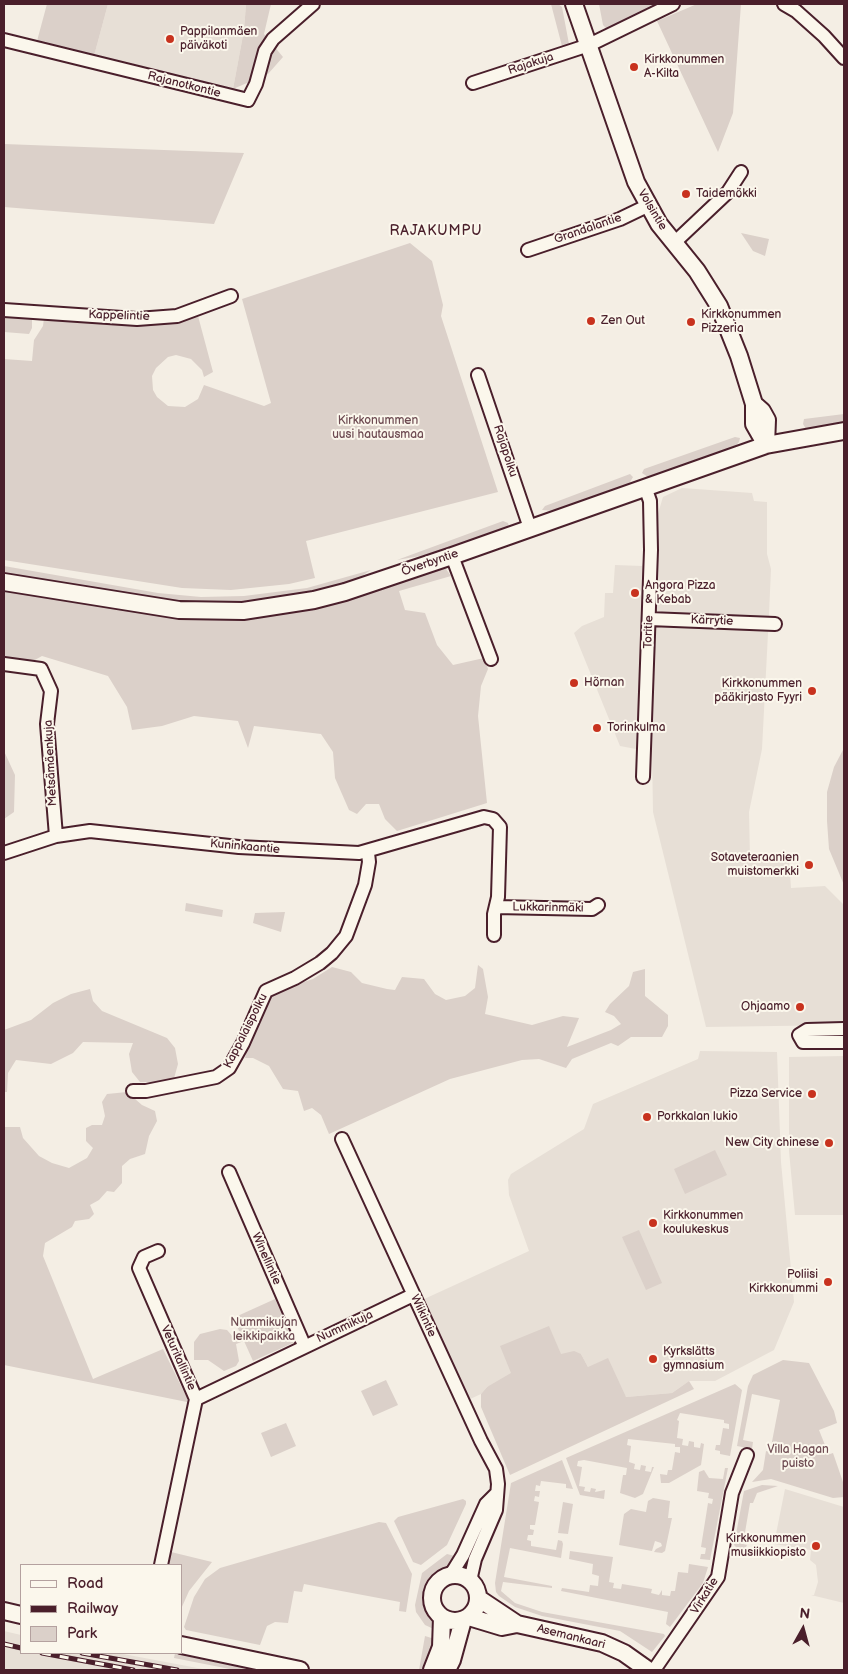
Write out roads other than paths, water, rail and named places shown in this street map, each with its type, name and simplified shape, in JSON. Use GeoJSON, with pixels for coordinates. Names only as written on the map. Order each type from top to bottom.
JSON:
{"type":"FeatureCollection","features":[{"type":"Feature","properties":{"kind":"street","name":"Rajanotkontie"},"geometry":{"type":"LineString","coordinates":[[4,40],[248,100],[256,84],[265,51],[273,39],[313,4]]}},
{"type":"Feature","properties":{"kind":"street","name":"Volsintie"},"geometry":{"type":"LineString","coordinates":[[574,4],[630,165],[648,206],[674,243],[697,271],[719,306],[739,356],[754,404],[762,411],[767,420],[766,445]]}},
{"type":"Feature","properties":{"kind":"street","name":"Rajakuja"},"geometry":{"type":"LineString","coordinates":[[473,83],[588,45],[674,4]]}},
{"type":"Feature","properties":{"kind":"street"},"geometry":{"type":"LineString","coordinates":[[784,4],[796,11],[824,36],[844,58]]}},
{"type":"Feature","properties":{"kind":"street"},"geometry":{"type":"LineString","coordinates":[[674,243],[728,192],[741,172]]}},
{"type":"Feature","properties":{"kind":"street","name":"Grandalantie"},"geometry":{"type":"LineString","coordinates":[[528,250],[620,219],[648,206]]}},
{"type":"Feature","properties":{"kind":"street","name":"Kappelintie"},"geometry":{"type":"LineString","coordinates":[[4,310],[137,319],[177,316],[231,296]]}},
{"type":"Feature","properties":{"kind":"street","name":"Rajapolku"},"geometry":{"type":"LineString","coordinates":[[478,375],[530,528]]}},
{"type":"Feature","properties":{"kind":"street","name":"Överbyntie"},"geometry":{"type":"LineString","coordinates":[[4,582],[148,607],[195,611],[243,611],[314,600],[345,592],[452,556],[766,445],[844,431]]}},
{"type":"Feature","properties":{"kind":"street","name":"Toritie"},"geometry":{"type":"LineString","coordinates":[[643,777],[649,618],[650,501],[645,487]]}},
{"type":"Feature","properties":{"kind":"street"},"geometry":{"type":"LineString","coordinates":[[452,556],[491,659]]}},
{"type":"Feature","properties":{"kind":"street","name":"Kärrytie"},"geometry":{"type":"LineString","coordinates":[[649,618],[775,624]]}},
{"type":"Feature","properties":{"kind":"street","name":"Metsämäenkuja"},"geometry":{"type":"LineString","coordinates":[[4,664],[40,669],[51,691],[47,724],[56,836]]}},
{"type":"Feature","properties":{"kind":"street","name":"Kuninkaantie"},"geometry":{"type":"LineString","coordinates":[[4,853],[56,836],[90,831],[239,847],[305,852],[368,853],[484,817]]}},
{"type":"Feature","properties":{"kind":"street","name":"Lukkarinmäki"},"geometry":{"type":"LineString","coordinates":[[484,817],[494,819],[500,827],[498,897],[494,935]]}},
{"type":"Feature","properties":{"kind":"street","name":"Kappalaispolku"},"geometry":{"type":"LineString","coordinates":[[133,1091],[146,1091],[216,1077],[229,1068],[243,1043],[266,991],[295,978],[320,963],[332,953],[346,936],[365,885],[369,862],[368,853]]}},
{"type":"Feature","properties":{"kind":"street","name":"Lukkarinmäki"},"geometry":{"type":"LineString","coordinates":[[496,907],[592,909],[598,905]]}},
{"type":"Feature","properties":{"kind":"street"},"geometry":{"type":"LineString","coordinates":[[844,1029],[807,1030],[799,1036],[803,1042],[844,1042]]}},
{"type":"Feature","properties":{"kind":"street","name":"Wiikintie"},"geometry":{"type":"LineString","coordinates":[[342,1139],[496,1469],[496,1510],[475,1559],[470,1581]]}},
{"type":"Feature","properties":{"kind":"street","name":"Winellintie"},"geometry":{"type":"LineString","coordinates":[[229,1172],[304,1346]]}},
{"type":"Feature","properties":{"kind":"street","name":"Veturitallintie"},"geometry":{"type":"LineString","coordinates":[[158,1251],[144,1257],[139,1268],[196,1399],[161,1564]]}},
{"type":"Feature","properties":{"kind":"street","name":"Nummikuja"},"geometry":{"type":"LineString","coordinates":[[196,1399],[414,1295]]}},
{"type":"Feature","properties":{"kind":"street","name":"Virkatie"},"geometry":{"type":"LineString","coordinates":[[654,1670],[718,1577],[732,1493],[747,1455]]}},
{"type":"Feature","properties":{"kind":"street"},"geometry":{"type":"LineString","coordinates":[[450,1576],[463,1555],[486,1504],[497,1493]]}},
{"type":"Feature","properties":{"kind":"street"},"geometry":{"type":"LineString","coordinates":[[447,1670],[466,1618],[476,1609],[478,1598],[470,1581],[460,1576],[450,1576],[439,1581],[433,1591],[434,1608],[442,1617],[449,1620],[466,1618]]}},
{"type":"Feature","properties":{"kind":"street","name":"Asemankaari"},"geometry":{"type":"LineString","coordinates":[[478,1598],[517,1624],[602,1643],[624,1653],[648,1670]]}},
{"type":"Feature","properties":{"kind":"street"},"geometry":{"type":"LineString","coordinates":[[4,1611],[20,1615]]}},
{"type":"Feature","properties":{"kind":"street"},"geometry":{"type":"LineString","coordinates":[[432,1670],[441,1647],[442,1617]]}},
{"type":"Feature","properties":{"kind":"street","name":"Asemankaari"},"geometry":{"type":"LineString","coordinates":[[466,1618],[502,1627],[517,1624]]}},
{"type":"Feature","properties":{"kind":"street"},"geometry":{"type":"LineString","coordinates":[[182,1645],[300,1670]]}},
{"type":"Feature","properties":{"kind":"railway"},"geometry":{"type":"LineString","coordinates":[[4,1644],[20,1648]]}},
{"type":"Feature","properties":{"kind":"railway"},"geometry":{"type":"LineString","coordinates":[[47,1654],[133,1670]]}},
{"type":"Feature","properties":{"kind":"railway"},"geometry":{"type":"LineString","coordinates":[[88,1654],[177,1670]]}},
{"type":"Feature","properties":{"kind":"place","name":"Pappilanmäen päiväkoti"},"geometry":{"type":"Point","coordinates":[170,39]}},
{"type":"Feature","properties":{"kind":"place","name":"Kirkkonummen A-Kilta"},"geometry":{"type":"Point","coordinates":[634,67]}},
{"type":"Feature","properties":{"kind":"place","name":"Taidemökki"},"geometry":{"type":"Point","coordinates":[686,194]}},
{"type":"Feature","properties":{"kind":"place","name":"Zen Out"},"geometry":{"type":"Point","coordinates":[591,321]}},
{"type":"Feature","properties":{"kind":"place","name":"Kirkkonummen Pizzeria"},"geometry":{"type":"Point","coordinates":[691,322]}},
{"type":"Feature","properties":{"kind":"place","name":"Angora Pizza & Kebab"},"geometry":{"type":"Point","coordinates":[635,593]}},
{"type":"Feature","properties":{"kind":"place","name":"Hörnan"},"geometry":{"type":"Point","coordinates":[574,683]}},
{"type":"Feature","properties":{"kind":"place","name":"Kirkkonummen pääkirjasto Fyyri"},"geometry":{"type":"Point","coordinates":[812,691]}},
{"type":"Feature","properties":{"kind":"place","name":"Torinkulma"},"geometry":{"type":"Point","coordinates":[597,728]}},
{"type":"Feature","properties":{"kind":"place","name":"Sotaveteraanien muistomerkki"},"geometry":{"type":"Point","coordinates":[809,865]}},
{"type":"Feature","properties":{"kind":"place","name":"Ohjaamo"},"geometry":{"type":"Point","coordinates":[800,1007]}},
{"type":"Feature","properties":{"kind":"place","name":"Pizza Service"},"geometry":{"type":"Point","coordinates":[812,1094]}},
{"type":"Feature","properties":{"kind":"place","name":"Porkkalan lukio"},"geometry":{"type":"Point","coordinates":[647,1117]}},
{"type":"Feature","properties":{"kind":"place","name":"New City chinese"},"geometry":{"type":"Point","coordinates":[829,1143]}},
{"type":"Feature","properties":{"kind":"place","name":"Kirkkonummen koulukeskus"},"geometry":{"type":"Point","coordinates":[653,1223]}},
{"type":"Feature","properties":{"kind":"place","name":"Poliisi Kirkkonummi"},"geometry":{"type":"Point","coordinates":[828,1282]}},
{"type":"Feature","properties":{"kind":"place","name":"Kyrkslätts gymnasium"},"geometry":{"type":"Point","coordinates":[653,1359]}},
{"type":"Feature","properties":{"kind":"place","name":"Kirkkonummen musiikkiopisto"},"geometry":{"type":"Point","coordinates":[816,1546]}},
{"type":"Feature","properties":{"kind":"district","name":"RAJAKUMPU"},"geometry":{"type":"Point","coordinates":[436,231]}},
{"type":"Feature","properties":{"kind":"park label","name":"Kirkkonummen uusi hautausmaa"},"geometry":{"type":"Point","coordinates":[378,428]}},
{"type":"Feature","properties":{"kind":"park label","name":"Nummikujan leikkipaikka"},"geometry":{"type":"Point","coordinates":[264,1330]}},
{"type":"Feature","properties":{"kind":"park label","name":"Villa Hagan puisto"},"geometry":{"type":"Point","coordinates":[798,1457]}}]}
